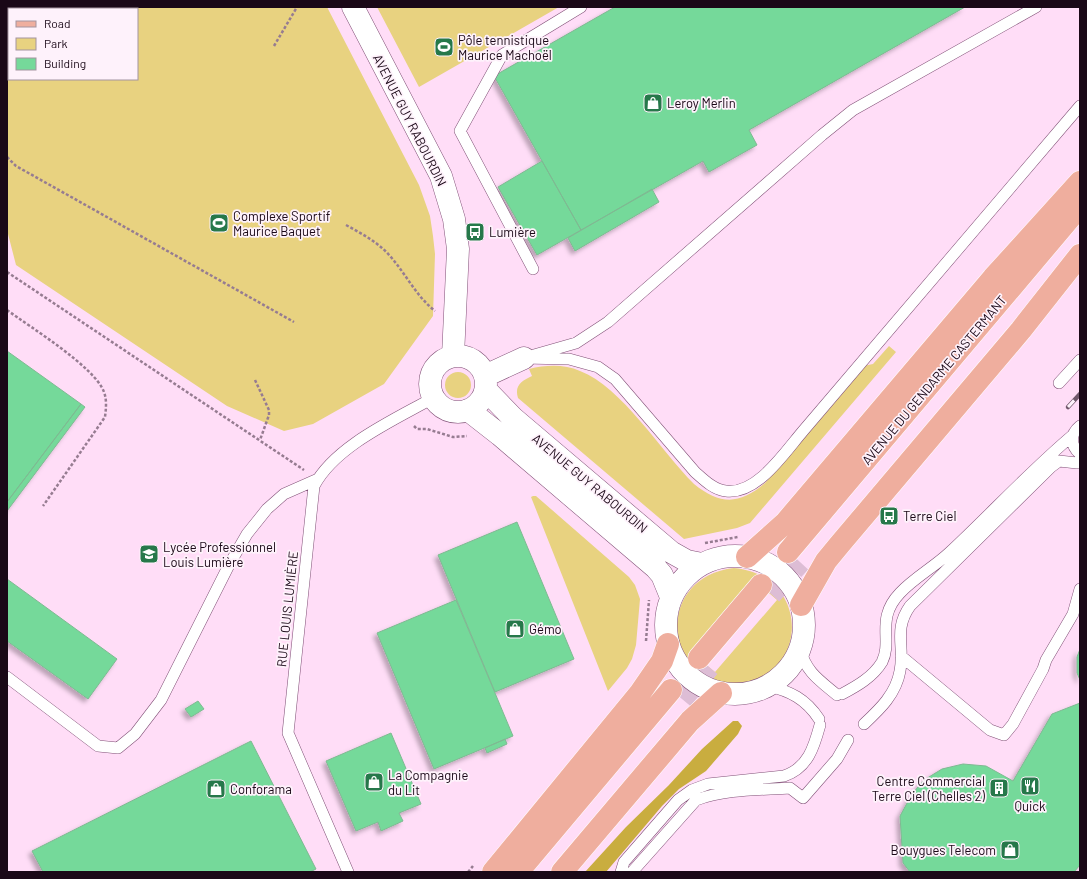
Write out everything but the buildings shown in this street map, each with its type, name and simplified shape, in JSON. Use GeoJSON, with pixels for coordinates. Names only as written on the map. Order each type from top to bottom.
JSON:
{"type":"FeatureCollection","features":[{"type":"Feature","properties":{"kind":"main road"},"geometry":{"type":"LineString","coordinates":[[748,557],[786,523],[993,278],[1080,182]]}},
{"type":"Feature","properties":{"kind":"main road","name":"AVENUE DU GENDARME CASTERMANT"},"geometry":{"type":"LineString","coordinates":[[1080,206],[794,557],[1080,228]]}},
{"type":"Feature","properties":{"kind":"main road"},"geometry":{"type":"LineString","coordinates":[[802,605],[814,580],[831,556],[1021,330],[1080,255]]}},
{"type":"Feature","properties":{"kind":"main road"},"geometry":{"type":"LineString","coordinates":[[704,662],[766,590]]}},
{"type":"Feature","properties":{"kind":"main road"},"geometry":{"type":"LineString","coordinates":[[484,867],[640,693],[662,662],[668,644]]}},
{"type":"Feature","properties":{"kind":"main road"},"geometry":{"type":"LineString","coordinates":[[562,872],[690,721],[721,693]]}},
{"type":"Feature","properties":{"kind":"main road"},"geometry":{"type":"LineString","coordinates":[[518,872],[676,695],[534,872]]}},
{"type":"Feature","properties":{"kind":"street","name":"AVENUE GUY RABOURDIN"},"geometry":{"type":"LineString","coordinates":[[353,7],[441,176],[448,197],[454,219],[458,249],[453,356]]}},
{"type":"Feature","properties":{"kind":"street"},"geometry":{"type":"LineString","coordinates":[[453,356],[469,358],[482,369],[485,383],[482,398],[476,406],[461,412],[445,409],[433,398],[430,390],[432,372],[437,364],[453,356]]}},
{"type":"Feature","properties":{"kind":"street"},"geometry":{"type":"LineString","coordinates":[[485,383],[524,358]]}},
{"type":"Feature","properties":{"kind":"street","name":"AVENUE GUY RABOURDIN"},"geometry":{"type":"LineString","coordinates":[[485,383],[513,418],[678,557],[702,564]]}},
{"type":"Feature","properties":{"kind":"street","name":"AVENUE GUY RABOURDIN"},"geometry":{"type":"LineString","coordinates":[[468,410],[506,440],[656,568],[662,574],[671,597]]}},
{"type":"Feature","properties":{"kind":"street"},"geometry":{"type":"LineString","coordinates":[[732,556],[748,557],[765,563],[781,573],[794,588],[802,605],[804,634],[800,649],[789,668],[782,676],[768,686],[753,692],[737,695],[721,693],[703,687],[687,676],[675,661],[668,644],[665,628],[666,612],[671,597],[684,578],[702,564],[716,558],[732,556]]}},
{"type":"Feature","properties":{"kind":"lane"},"geometry":{"type":"LineString","coordinates":[[533,269],[460,131],[502,55],[581,7]]}},
{"type":"Feature","properties":{"kind":"lane"},"geometry":{"type":"LineString","coordinates":[[524,358],[576,343],[608,322],[822,135],[853,110],[1036,7]]}},
{"type":"Feature","properties":{"kind":"lane"},"geometry":{"type":"LineString","coordinates":[[524,358],[569,359],[598,367],[616,379],[695,472],[708,483],[726,491],[743,490],[759,481],[798,437],[1080,106]]}},
{"type":"Feature","properties":{"kind":"lane"},"geometry":{"type":"LineString","coordinates":[[1059,384],[1080,360]]}},
{"type":"Feature","properties":{"kind":"lane","name":"RUE LOUIS LUMIÈRE"},"geometry":{"type":"LineString","coordinates":[[348,872],[288,733],[313,494],[318,479],[335,458],[358,441],[433,398]]}},
{"type":"Feature","properties":{"kind":"lane"},"geometry":{"type":"LineString","coordinates":[[800,649],[804,663],[810,671],[840,695],[862,682],[875,671],[883,660],[885,620],[890,607],[900,593],[948,554],[1080,426]]}},
{"type":"Feature","properties":{"kind":"lane"},"geometry":{"type":"LineString","coordinates":[[864,724],[882,707],[891,694],[900,671],[901,656],[899,630],[902,620],[919,595],[1051,467],[1058,462],[1079,461],[1073,446],[1072,435]]}},
{"type":"Feature","properties":{"kind":"lane"},"geometry":{"type":"LineString","coordinates":[[7,677],[98,746],[118,748],[135,734],[161,700],[229,565],[247,534],[267,509],[284,494],[318,479]]}},
{"type":"Feature","properties":{"kind":"lane"},"geometry":{"type":"LineString","coordinates":[[901,656],[990,730],[1004,734],[1013,724],[1043,669],[1046,660],[1074,614],[1080,589]]}},
{"type":"Feature","properties":{"kind":"lane"},"geometry":{"type":"LineString","coordinates":[[621,872],[624,862],[684,794],[708,784],[784,776],[794,772],[805,762],[813,749],[820,722],[804,700],[788,692],[768,686]]}},
{"type":"Feature","properties":{"kind":"lane"},"geometry":{"type":"LineString","coordinates":[[632,872],[696,800],[726,793],[790,788],[804,798],[837,759],[848,740]]}},
{"type":"Feature","properties":{"kind":"path"},"geometry":{"type":"LineString","coordinates":[[274,46],[297,7]]}},
{"type":"Feature","properties":{"kind":"path"},"geometry":{"type":"LineString","coordinates":[[7,157],[16,166],[294,322]]}},
{"type":"Feature","properties":{"kind":"path"},"geometry":{"type":"LineString","coordinates":[[346,225],[379,245],[389,255],[416,292],[433,310],[444,319],[455,320]]}},
{"type":"Feature","properties":{"kind":"path"},"geometry":{"type":"LineString","coordinates":[[7,272],[318,479]]}},
{"type":"Feature","properties":{"kind":"path"},"geometry":{"type":"LineString","coordinates":[[7,310],[86,367],[104,392],[106,406],[105,416],[43,506]]}},
{"type":"Feature","properties":{"kind":"path"},"geometry":{"type":"LineString","coordinates":[[255,380],[269,410],[269,415],[260,440]]}},
{"type":"Feature","properties":{"kind":"path"},"geometry":{"type":"LineString","coordinates":[[406,414],[415,428],[432,430],[453,437],[473,437]]}},
{"type":"Feature","properties":{"kind":"path"},"geometry":{"type":"LineString","coordinates":[[678,557],[686,550],[701,544],[741,536]]}},
{"type":"Feature","properties":{"kind":"path"},"geometry":{"type":"LineString","coordinates":[[646,643],[650,588],[662,574]]}},
{"type":"Feature","properties":{"kind":"path"},"geometry":{"type":"LineString","coordinates":[[468,872],[484,867]]}},
{"type":"Feature","properties":{"kind":"green space","name":"Complexe Sportif Maurice Baquet"},"geometry":{"type":"Polygon","coordinates":[[[7,7],[327,7],[419,185],[430,216],[435,254],[433,316],[384,384],[313,424],[284,431],[227,406],[16,265],[7,230],[7,7]]]}},
{"type":"Feature","properties":{"kind":"green space","name":"Pôle tennistique Maurice Machoël"},"geometry":{"type":"Polygon","coordinates":[[[377,7],[559,7],[419,87],[377,7]]]}},
{"type":"Feature","properties":{"kind":"green space"},"geometry":{"type":"Polygon","coordinates":[[[889,346],[896,352],[750,523],[737,528],[684,539],[518,398],[517,394],[520,384],[532,376],[529,369],[555,366],[568,367],[580,371],[596,379],[626,405],[694,484],[703,491],[721,499],[738,499],[756,490],[765,483],[842,394],[846,385],[863,366],[873,364],[889,346]]]}},
{"type":"Feature","properties":{"kind":"green space"},"geometry":{"type":"Polygon","coordinates":[[[458,372],[467,376],[471,385],[467,394],[458,398],[449,394],[445,385],[449,376],[458,372]]]}},
{"type":"Feature","properties":{"kind":"green space"},"geometry":{"type":"Polygon","coordinates":[[[536,496],[629,577],[635,585],[640,599],[636,645],[632,659],[627,668],[608,691],[531,497],[536,496]]]}},
{"type":"Feature","properties":{"kind":"green space"},"geometry":{"type":"Polygon","coordinates":[[[734,568],[760,575],[778,589],[789,608],[792,628],[788,649],[777,666],[759,679],[735,684],[711,680],[693,668],[682,651],[677,630],[680,609],[690,590],[708,576],[734,568]],[[754,580],[692,653],[715,672],[777,600],[754,580]]]}},
{"type":"Feature","properties":{"kind":"shaded area"},"geometry":{"type":"Polygon","coordinates":[[[733,721],[738,721],[742,726],[738,734],[706,771],[679,789],[662,806],[606,872],[585,872],[626,827],[669,785],[702,749],[733,721]]]}},
{"type":"Feature","properties":{"kind":"tunnel"},"geometry":{"type":"LineString","coordinates":[[771,594],[800,562]]}},
{"type":"Feature","properties":{"kind":"tunnel"},"geometry":{"type":"LineString","coordinates":[[682,699],[709,667]]}},
{"type":"Feature","properties":{"kind":"railway"},"geometry":{"type":"LineString","coordinates":[[1068,407],[1080,394]]}},
{"type":"Feature","properties":{"kind":"place","name":"Pôle tennistique Maurice Machoël"},"geometry":{"type":"Point","coordinates":[444,47]}},
{"type":"Feature","properties":{"kind":"place","name":"Leroy Merlin"},"geometry":{"type":"Point","coordinates":[653,103]}},
{"type":"Feature","properties":{"kind":"place","name":"Complexe Sportif Maurice Baquet"},"geometry":{"type":"Point","coordinates":[219,223]}},
{"type":"Feature","properties":{"kind":"place","name":"Lumière"},"geometry":{"type":"Point","coordinates":[475,232]}},
{"type":"Feature","properties":{"kind":"place","name":"Terre Ciel"},"geometry":{"type":"Point","coordinates":[889,516]}},
{"type":"Feature","properties":{"kind":"place","name":"Lycée Professionnel Louis Lumière"},"geometry":{"type":"Point","coordinates":[149,554]}},
{"type":"Feature","properties":{"kind":"place","name":"Gémo"},"geometry":{"type":"Point","coordinates":[515,629]}},
{"type":"Feature","properties":{"kind":"place","name":"La Compagnie du Lit"},"geometry":{"type":"Point","coordinates":[374,782]}},
{"type":"Feature","properties":{"kind":"place","name":"Quick"},"geometry":{"type":"Point","coordinates":[1030,786]}},
{"type":"Feature","properties":{"kind":"place","name":"Centre Commercial Terre Ciel (Chelles 2)"},"geometry":{"type":"Point","coordinates":[999,788]}},
{"type":"Feature","properties":{"kind":"place","name":"Conforama"},"geometry":{"type":"Point","coordinates":[216,789]}},
{"type":"Feature","properties":{"kind":"place","name":"Bouygues Telecom"},"geometry":{"type":"Point","coordinates":[1010,850]}}]}
